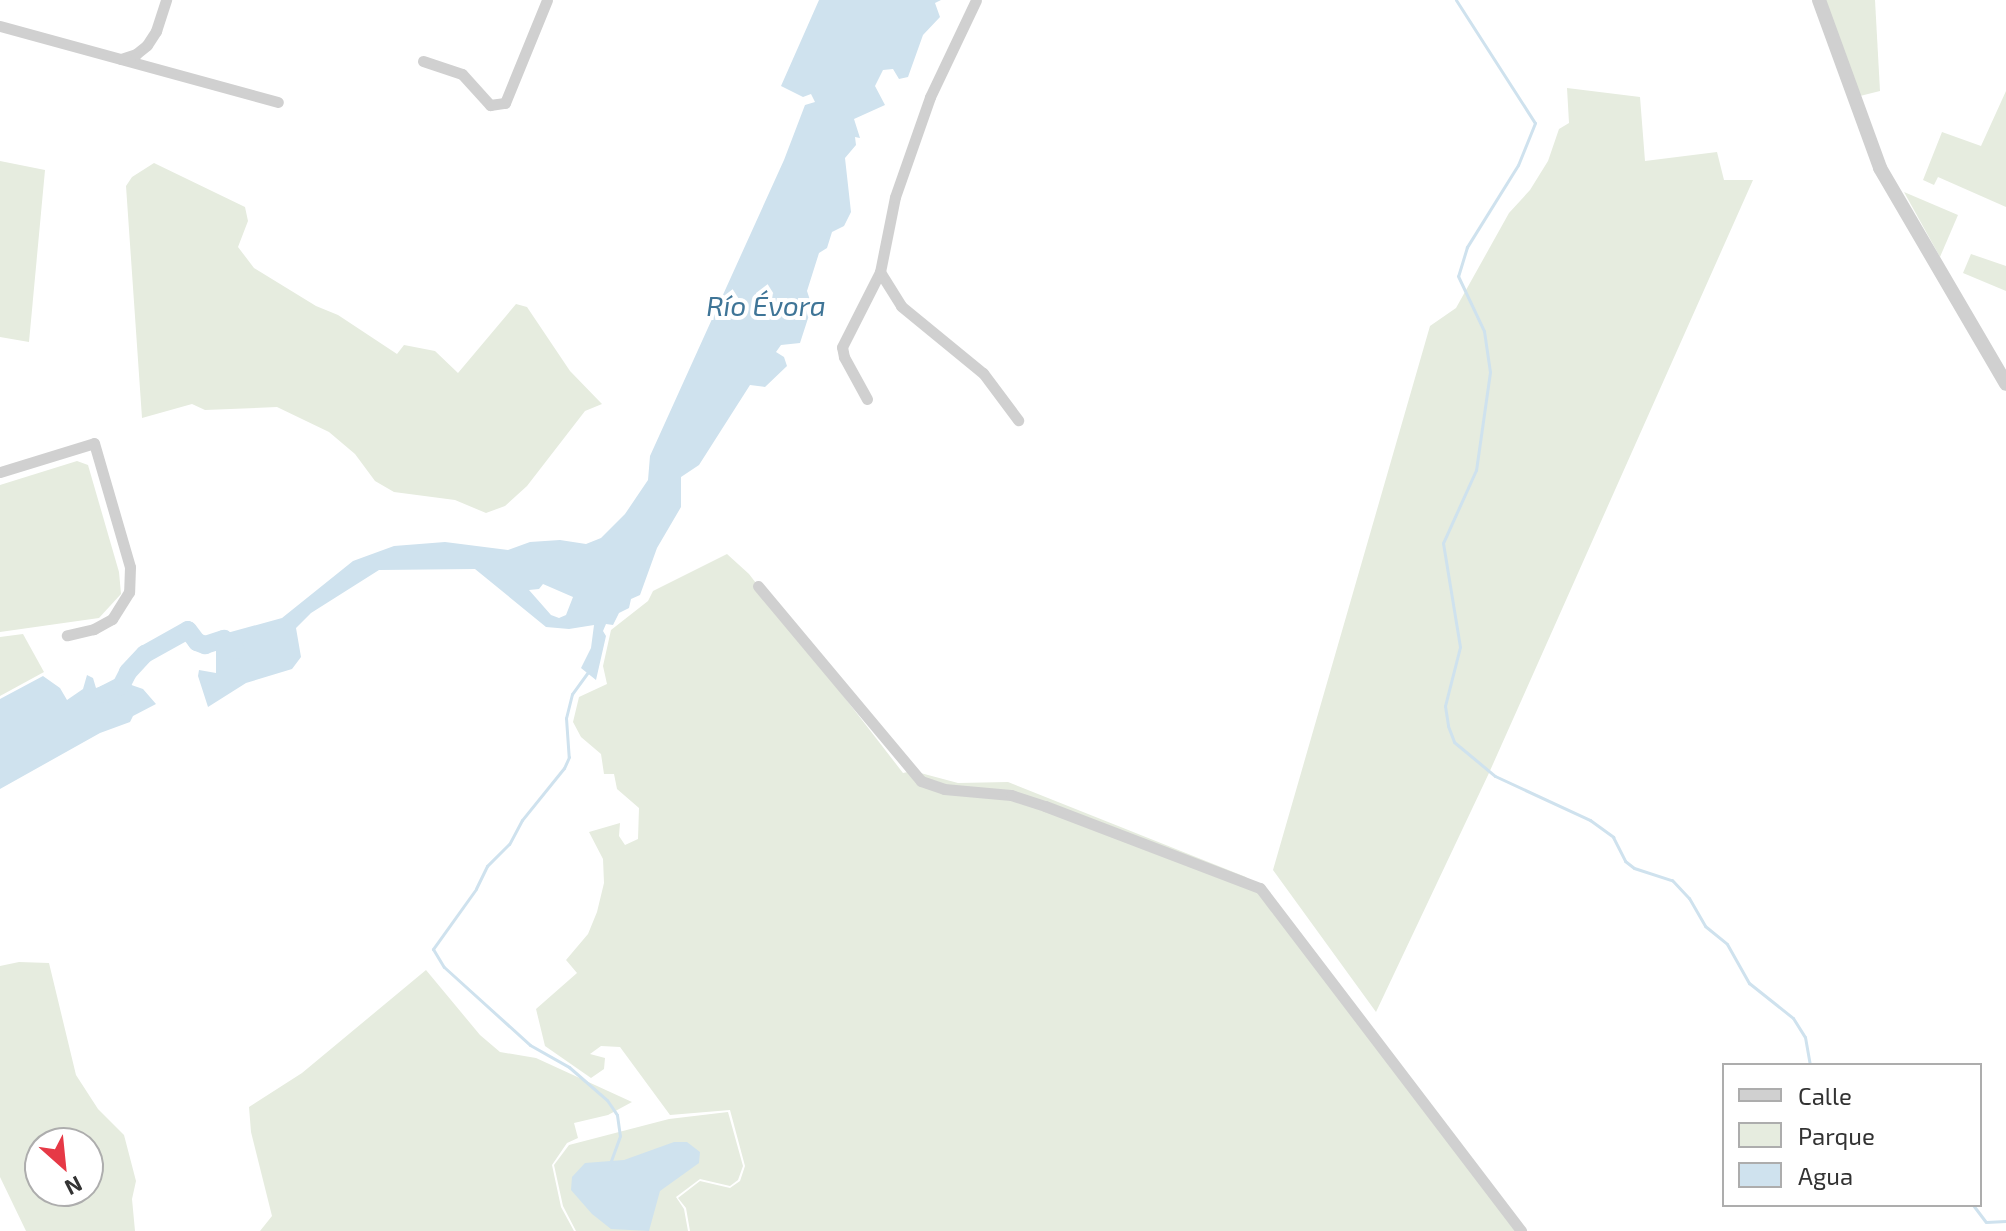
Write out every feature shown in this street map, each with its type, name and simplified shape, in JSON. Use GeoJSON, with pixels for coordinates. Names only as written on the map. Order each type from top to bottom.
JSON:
{"type":"FeatureCollection","features":[{"type":"Feature","properties":{"kind":"street"},"geometry":{"type":"LineString","coordinates":[[120,59],[136,54],[147,45],[156,31],[166,0]]}},
{"type":"Feature","properties":{"kind":"street"},"geometry":{"type":"LineString","coordinates":[[423,61],[462,74],[490,105],[505,103],[547,0]]}},
{"type":"Feature","properties":{"kind":"street"},"geometry":{"type":"LineString","coordinates":[[867,399],[844,357],[842,347],[880,272],[895,197],[930,97],[976,0]]}},
{"type":"Feature","properties":{"kind":"street"},"geometry":{"type":"LineString","coordinates":[[1819,0],[1880,168],[2006,384]]}},
{"type":"Feature","properties":{"kind":"street"},"geometry":{"type":"LineString","coordinates":[[0,26],[278,102]]}},
{"type":"Feature","properties":{"kind":"street"},"geometry":{"type":"LineString","coordinates":[[880,272],[901,306],[983,373],[1018,420]]}},
{"type":"Feature","properties":{"kind":"street"},"geometry":{"type":"LineString","coordinates":[[0,472],[94,443],[130,567],[129,592],[112,619],[94,629],[67,635]]}},
{"type":"Feature","properties":{"kind":"street"},"geometry":{"type":"LineString","coordinates":[[758,586],[921,781],[944,789],[1011,795],[1260,888],[1521,1231]]}},
{"type":"Feature","properties":{"kind":"green space"},"geometry":{"type":"Polygon","coordinates":[[[1821,0],[1875,0],[1880,91],[1856,97],[1821,0]]]}},
{"type":"Feature","properties":{"kind":"green space"},"geometry":{"type":"Polygon","coordinates":[[[1567,88],[1640,97],[1645,161],[1717,152],[1724,180],[1753,180],[1489,773],[1376,1012],[1273,870],[1430,326],[1456,308],[1509,213],[1530,190],[1548,161],[1559,129],[1569,123],[1567,88]]]}},
{"type":"Feature","properties":{"kind":"green space"},"geometry":{"type":"Polygon","coordinates":[[[2006,91],[2006,207],[1938,177],[1934,185],[1923,180],[1942,132],[1981,146],[2006,91]]]}},
{"type":"Feature","properties":{"kind":"green space"},"geometry":{"type":"Polygon","coordinates":[[[0,161],[45,170],[29,342],[0,337],[0,161]]]}},
{"type":"Feature","properties":{"kind":"green space"},"geometry":{"type":"Polygon","coordinates":[[[154,163],[245,207],[248,221],[238,247],[254,268],[316,306],[338,315],[397,354],[404,345],[435,351],[458,373],[516,304],[527,307],[570,371],[602,404],[585,411],[527,486],[505,506],[486,513],[455,500],[394,492],[375,481],[355,454],[329,432],[277,407],[205,410],[192,404],[142,418],[126,186],[132,177],[154,163]]]}},
{"type":"Feature","properties":{"kind":"green space"},"geometry":{"type":"Polygon","coordinates":[[[1904,192],[1958,215],[1940,257],[1904,192]]]}},
{"type":"Feature","properties":{"kind":"green space"},"geometry":{"type":"Polygon","coordinates":[[[1971,254],[2006,266],[2006,291],[1963,273],[1971,254]]]}},
{"type":"Feature","properties":{"kind":"green space"},"geometry":{"type":"Polygon","coordinates":[[[77,461],[88,465],[119,572],[121,594],[99,618],[0,632],[0,485],[77,461]]]}},
{"type":"Feature","properties":{"kind":"green space"},"geometry":{"type":"Polygon","coordinates":[[[727,554],[749,574],[903,773],[913,771],[958,783],[1008,782],[1246,877],[1519,1231],[690,1231],[686,1208],[678,1198],[700,1181],[730,1188],[740,1181],[745,1166],[730,1110],[670,1115],[620,1047],[601,1046],[590,1054],[605,1058],[604,1069],[591,1078],[545,1046],[536,1009],[577,973],[566,960],[588,934],[597,912],[604,883],[603,859],[589,832],[620,823],[619,836],[625,845],[638,839],[639,808],[617,789],[614,774],[604,774],[601,754],[581,737],[573,722],[579,697],[607,684],[603,666],[611,630],[648,601],[653,591],[727,554]]]}},
{"type":"Feature","properties":{"kind":"green space"},"geometry":{"type":"Polygon","coordinates":[[[23,634],[44,672],[0,696],[0,637],[23,634]]]}},
{"type":"Feature","properties":{"kind":"green space"},"geometry":{"type":"Polygon","coordinates":[[[19,962],[49,963],[76,1075],[98,1109],[124,1135],[136,1181],[132,1199],[135,1231],[26,1231],[0,1177],[0,966],[19,962]]]}},
{"type":"Feature","properties":{"kind":"green space"},"geometry":{"type":"Polygon","coordinates":[[[426,970],[480,1035],[500,1052],[536,1058],[632,1102],[608,1115],[574,1123],[578,1138],[567,1143],[552,1165],[561,1207],[574,1231],[260,1231],[272,1216],[251,1132],[249,1107],[302,1073],[426,970]]]}},
{"type":"Feature","properties":{"kind":"green space"},"geometry":{"type":"Polygon","coordinates":[[[728,1112],[743,1166],[738,1180],[730,1186],[700,1179],[676,1197],[684,1209],[688,1231],[576,1231],[563,1206],[554,1165],[569,1145],[669,1119],[728,1112]]]}},
{"type":"Feature","properties":{"kind":"water","name":"Río Évora"},"geometry":{"type":"Polygon","coordinates":[[[819,0],[941,0],[935,3],[940,17],[923,35],[908,77],[899,79],[893,69],[883,70],[875,86],[885,105],[854,119],[860,138],[855,137],[856,145],[845,158],[851,212],[844,226],[832,232],[827,248],[819,253],[807,291],[812,306],[800,343],[781,345],[776,352],[784,357],[787,366],[765,387],[750,385],[699,465],[681,477],[681,507],[657,548],[640,595],[631,599],[629,608],[619,613],[613,625],[606,624],[603,631],[606,636],[596,680],[581,668],[591,648],[594,625],[569,629],[546,627],[475,569],[379,570],[311,613],[296,628],[301,657],[292,669],[246,683],[208,707],[198,676],[199,670],[216,673],[216,643],[227,633],[282,618],[353,561],[394,546],[445,542],[508,550],[530,542],[560,540],[586,544],[601,538],[625,514],[648,480],[650,456],[784,160],[805,105],[815,102],[811,94],[803,97],[781,86],[819,0]],[[543,584],[539,589],[529,590],[551,615],[559,618],[566,615],[573,597],[543,584]]]}},
{"type":"Feature","properties":{"kind":"water"},"geometry":{"type":"Polygon","coordinates":[[[87,675],[93,678],[96,688],[117,680],[143,689],[156,704],[133,716],[130,722],[100,733],[0,789],[0,699],[43,676],[60,688],[67,700],[83,689],[87,675]]]}},
{"type":"Feature","properties":{"kind":"water"},"geometry":{"type":"Polygon","coordinates":[[[674,1142],[687,1142],[700,1152],[699,1163],[660,1191],[649,1231],[611,1229],[592,1214],[571,1190],[572,1177],[585,1163],[624,1160],[674,1142]]]}},
{"type":"Feature","properties":{"kind":"waterway"},"geometry":{"type":"LineString","coordinates":[[1456,0],[1535,123],[1518,165],[1467,247],[1458,276],[1484,331],[1490,372],[1476,470],[1443,543],[1460,647],[1445,706],[1448,726],[1454,742],[1495,776],[1590,820],[1613,837],[1625,861],[1634,868],[1672,880],[1689,898],[1705,926],[1727,944],[1749,983],[1793,1018],[1805,1037],[1810,1063]]}},
{"type":"Feature","properties":{"kind":"waterway","name":"Río Évora"},"geometry":{"type":"LineString","coordinates":[[105,694],[121,686],[128,672],[145,654],[188,630],[197,642],[205,645],[224,639],[236,650]]}},
{"type":"Feature","properties":{"kind":"waterway"},"geometry":{"type":"LineString","coordinates":[[588,672],[572,694],[566,718],[569,757],[564,768],[522,820],[509,844],[487,866],[476,889],[433,949],[444,967],[530,1045],[569,1067],[607,1100],[617,1115],[620,1136],[610,1163]]}},
{"type":"Feature","properties":{"kind":"waterway"},"geometry":{"type":"LineString","coordinates":[[1975,1207],[1986,1222],[2006,1221]]}}]}
